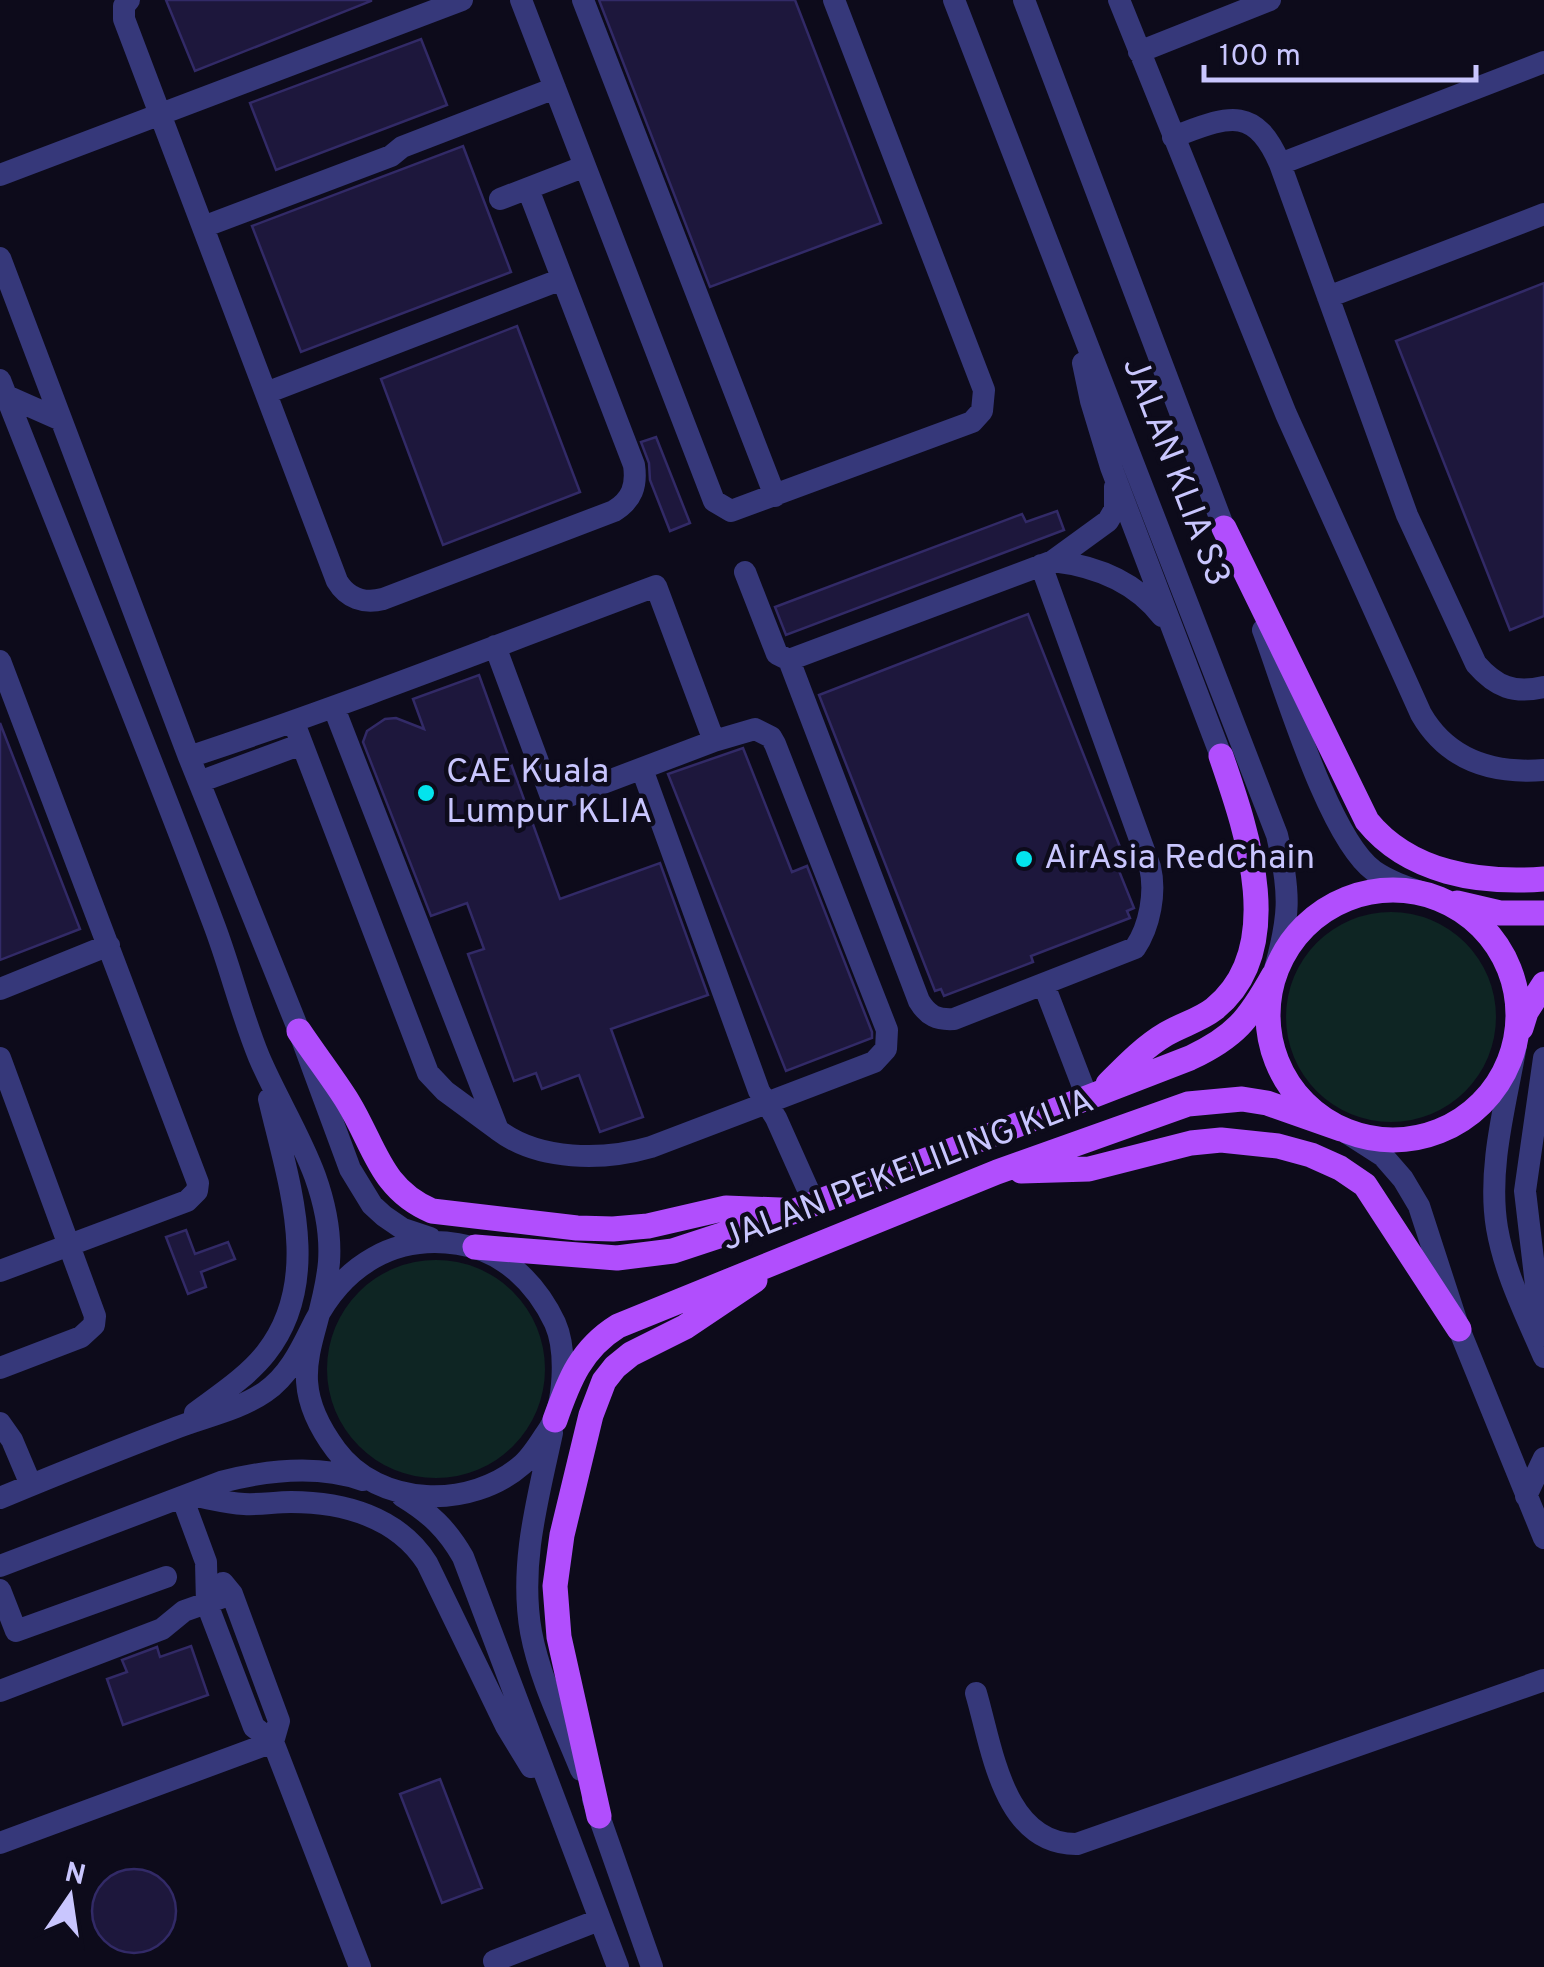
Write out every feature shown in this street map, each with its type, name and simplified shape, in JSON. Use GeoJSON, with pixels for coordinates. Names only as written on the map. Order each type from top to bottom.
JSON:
{"type":"FeatureCollection","features":[{"type":"Feature","properties":{"kind":"main road"},"geometry":{"type":"LineString","coordinates":[[1224,528],[1360,806],[1381,838],[1401,854],[1450,871],[1508,880],[1544,879]]}},
{"type":"Feature","properties":{"kind":"main road"},"geometry":{"type":"LineString","coordinates":[[1094,1094],[1147,1047],[1214,1008],[1240,976],[1247,958],[1256,916],[1255,881],[1244,822],[1221,756]]}},
{"type":"Feature","properties":{"kind":"main road","name":"JALAN PEKELILING KLIA"},"geometry":{"type":"LineString","coordinates":[[475,1246],[574,1256],[648,1255],[701,1243],[804,1207],[1220,1044],[1240,1028],[1292,939],[1319,913],[1356,895],[1397,890],[1500,913],[1544,913]]}},
{"type":"Feature","properties":{"kind":"main road","name":"JALAN PEKELILING KLIA"},"geometry":{"type":"LineString","coordinates":[[1438,898],[1465,912],[1488,932],[1505,956],[1516,985],[1520,1015],[1516,1045]]}},
{"type":"Feature","properties":{"kind":"main road","name":"JALAN PEKELILING KLIA"},"geometry":{"type":"LineString","coordinates":[[1273,976],[1267,1012],[1272,1048],[1286,1082],[1310,1109],[1341,1129]]}},
{"type":"Feature","properties":{"kind":"main road","name":"JALAN PEKELILING KLIA"},"geometry":{"type":"LineString","coordinates":[[555,1420],[572,1372],[600,1337],[650,1311],[997,1172],[1159,1112],[1210,1100],[1242,1099],[1268,1103],[1376,1140],[1413,1139],[1448,1128],[1479,1107],[1502,1079],[1526,1012],[1544,984]]}},
{"type":"Feature","properties":{"kind":"main road"},"geometry":{"type":"LineString","coordinates":[[299,1031],[349,1103],[386,1176],[413,1202],[432,1211],[542,1225],[613,1229],[648,1226],[726,1208],[804,1207]]}},
{"type":"Feature","properties":{"kind":"main road"},"geometry":{"type":"LineString","coordinates":[[997,1172],[1089,1169],[1190,1143],[1221,1140],[1278,1146],[1311,1156],[1340,1168],[1365,1185],[1459,1330]]}},
{"type":"Feature","properties":{"kind":"main road"},"geometry":{"type":"LineString","coordinates":[[599,1816],[559,1637],[555,1586],[562,1535],[597,1397],[615,1367],[631,1354],[685,1327],[796,1252]]}},
{"type":"Feature","properties":{"kind":"street"},"geometry":{"type":"LineString","coordinates":[[129,0],[124,6],[124,20],[337,581],[342,589],[362,600],[383,599],[614,511],[630,498],[636,476],[634,465],[528,189]]}},
{"type":"Feature","properties":{"kind":"street"},"geometry":{"type":"LineString","coordinates":[[15,170],[461,0]]}},
{"type":"Feature","properties":{"kind":"street"},"geometry":{"type":"LineString","coordinates":[[522,0],[714,501],[731,511],[972,422],[982,411],[985,397],[834,0]]}},
{"type":"Feature","properties":{"kind":"street"},"geometry":{"type":"LineString","coordinates":[[583,0],[775,496]]}},
{"type":"Feature","properties":{"kind":"street","name":"JALAN KLIA S3"},"geometry":{"type":"LineString","coordinates":[[954,0],[1277,835],[1289,910],[1273,976]]}},
{"type":"Feature","properties":{"kind":"street","name":"JALAN KLIA S3"},"geometry":{"type":"LineString","coordinates":[[1024,0],[1336,823],[1372,869],[1396,883],[1438,898]]}},
{"type":"Feature","properties":{"kind":"street"},"geometry":{"type":"LineString","coordinates":[[1119,0],[1286,414],[1429,729],[1439,741],[1472,762],[1504,771],[1544,770]]}},
{"type":"Feature","properties":{"kind":"street"},"geometry":{"type":"LineString","coordinates":[[1139,52],[1270,0]]}},
{"type":"Feature","properties":{"kind":"street"},"geometry":{"type":"LineString","coordinates":[[1280,164],[1544,62]]}},
{"type":"Feature","properties":{"kind":"street"},"geometry":{"type":"LineString","coordinates":[[203,227],[391,156],[402,147],[554,88]]}},
{"type":"Feature","properties":{"kind":"street"},"geometry":{"type":"LineString","coordinates":[[1173,137],[1235,118],[1262,131],[1280,164],[1407,514],[1476,664],[1489,679],[1506,688],[1544,687]]}},
{"type":"Feature","properties":{"kind":"street"},"geometry":{"type":"LineString","coordinates":[[500,199],[584,168]]}},
{"type":"Feature","properties":{"kind":"street"},"geometry":{"type":"LineString","coordinates":[[1328,297],[1544,214]]}},
{"type":"Feature","properties":{"kind":"street"},"geometry":{"type":"LineString","coordinates":[[0,258],[189,757],[360,1188],[384,1216],[403,1229],[436,1240]]}},
{"type":"Feature","properties":{"kind":"street"},"geometry":{"type":"LineString","coordinates":[[266,393],[562,278]]}},
{"type":"Feature","properties":{"kind":"street"},"geometry":{"type":"LineString","coordinates":[[1072,304],[1091,400],[1112,468],[1221,756]]}},
{"type":"Feature","properties":{"kind":"street"},"geometry":{"type":"LineString","coordinates":[[2,389],[61,420]]}},
{"type":"Feature","properties":{"kind":"street"},"geometry":{"type":"LineString","coordinates":[[2,389],[215,926],[258,1054],[296,1213],[298,1267],[287,1318],[264,1356],[176,1428]]}},
{"type":"Feature","properties":{"kind":"street"},"geometry":{"type":"LineString","coordinates":[[789,660],[1047,563],[1108,522],[1117,496],[1112,468]]}},
{"type":"Feature","properties":{"kind":"street"},"geometry":{"type":"LineString","coordinates":[[1047,563],[1098,570],[1139,592],[1154,605],[1179,644]]}},
{"type":"Feature","properties":{"kind":"street"},"geometry":{"type":"LineString","coordinates":[[745,572],[777,654],[789,660],[925,1010],[933,1017],[954,1019],[1135,948],[1145,929],[1154,881],[1047,563]]}},
{"type":"Feature","properties":{"kind":"street"},"geometry":{"type":"LineString","coordinates":[[199,782],[298,733],[334,708],[656,586],[714,741]]}},
{"type":"Feature","properties":{"kind":"street"},"geometry":{"type":"LineString","coordinates":[[298,733],[428,1073],[444,1090],[498,1130],[538,1150],[576,1156],[616,1154],[651,1146],[874,1062],[886,1050],[888,1040],[776,744],[764,731],[755,729],[553,802],[495,646]]}},
{"type":"Feature","properties":{"kind":"street"},"geometry":{"type":"LineString","coordinates":[[0,662],[198,1183],[197,1191],[187,1200],[0,1271]]}},
{"type":"Feature","properties":{"kind":"street"},"geometry":{"type":"LineString","coordinates":[[334,708],[498,1130]]}},
{"type":"Feature","properties":{"kind":"street"},"geometry":{"type":"LineString","coordinates":[[189,757],[298,733]]}},
{"type":"Feature","properties":{"kind":"street"},"geometry":{"type":"LineString","coordinates":[[642,769],[758,1092],[776,1118],[804,1207]]}},
{"type":"Feature","properties":{"kind":"street"},"geometry":{"type":"LineString","coordinates":[[0,989],[109,945]]}},
{"type":"Feature","properties":{"kind":"street"},"geometry":{"type":"LineString","coordinates":[[1044,985],[1094,1094]]}},
{"type":"Feature","properties":{"kind":"street"},"geometry":{"type":"LineString","coordinates":[[1516,1045],[1498,1149],[1496,1224],[1512,1286],[1544,1357]]}},
{"type":"Feature","properties":{"kind":"street"},"geometry":{"type":"LineString","coordinates":[[0,1498],[264,1392],[300,1354],[317,1317],[329,1266],[326,1212],[314,1174],[258,1054]]}},
{"type":"Feature","properties":{"kind":"street"},"geometry":{"type":"LineString","coordinates":[[0,1058],[93,1308],[94,1325],[82,1337],[0,1368]]}},
{"type":"Feature","properties":{"kind":"street"},"geometry":{"type":"LineString","coordinates":[[1544,1058],[1524,1191],[1544,1357]]}},
{"type":"Feature","properties":{"kind":"street"},"geometry":{"type":"LineString","coordinates":[[1341,1129],[1383,1156],[1419,1206],[1459,1330],[1544,1538]]}},
{"type":"Feature","properties":{"kind":"street","name":"JALAN PEKELILING KLIA"},"geometry":{"type":"LineString","coordinates":[[618,1967],[463,1557],[450,1534],[434,1518],[340,1457],[320,1426],[308,1390],[307,1353],[317,1317],[350,1272],[370,1258],[402,1245],[436,1240],[475,1246],[513,1266],[543,1297],[561,1336],[563,1367],[528,1567],[530,1628],[542,1675],[599,1816],[652,1967]]}},
{"type":"Feature","properties":{"kind":"street","name":"JALAN PEKELILING KLIA"},"geometry":{"type":"LineString","coordinates":[[391,1490],[423,1496],[457,1496],[498,1482],[527,1461],[555,1420]]}},
{"type":"Feature","properties":{"kind":"street"},"geometry":{"type":"LineString","coordinates":[[0,1423],[12,1440],[31,1486]]}},
{"type":"Feature","properties":{"kind":"street"},"geometry":{"type":"LineString","coordinates":[[1526,1496],[1544,1458]]}},
{"type":"Feature","properties":{"kind":"street"},"geometry":{"type":"LineString","coordinates":[[0,1566],[253,1474],[328,1472],[391,1490]]}},
{"type":"Feature","properties":{"kind":"street"},"geometry":{"type":"LineString","coordinates":[[185,1496],[206,1562],[207,1604],[254,1727],[273,1742],[360,1967]]}},
{"type":"Feature","properties":{"kind":"street"},"geometry":{"type":"LineString","coordinates":[[185,1496],[239,1504],[314,1502],[383,1521],[402,1533],[427,1563],[506,1726],[562,1817]]}},
{"type":"Feature","properties":{"kind":"street"},"geometry":{"type":"LineString","coordinates":[[206,1562],[232,1594],[279,1721],[273,1742]]}},
{"type":"Feature","properties":{"kind":"street"},"geometry":{"type":"LineString","coordinates":[[0,1590],[16,1631],[166,1578]]}},
{"type":"Feature","properties":{"kind":"street"},"geometry":{"type":"LineString","coordinates":[[0,1690],[162,1629],[184,1612],[232,1594]]}},
{"type":"Feature","properties":{"kind":"street"},"geometry":{"type":"LineString","coordinates":[[976,1693],[1014,1809],[1036,1833],[1050,1840],[1077,1844],[1544,1680]]}},
{"type":"Feature","properties":{"kind":"street"},"geometry":{"type":"LineString","coordinates":[[0,1843],[273,1742]]}},
{"type":"Feature","properties":{"kind":"street"},"geometry":{"type":"LineString","coordinates":[[494,1961],[600,1920]]}},
{"type":"Feature","properties":{"kind":"green space"},"geometry":{"type":"Polygon","coordinates":[[[1391,912],[1431,920],[1465,943],[1488,977],[1496,1017],[1488,1057],[1465,1091],[1431,1114],[1391,1122],[1351,1114],[1317,1091],[1294,1057],[1286,1017],[1294,977],[1317,943],[1351,920],[1391,912]]]}},
{"type":"Feature","properties":{"kind":"green space"},"geometry":{"type":"Polygon","coordinates":[[[436,1260],[478,1268],[513,1292],[537,1327],[545,1369],[537,1411],[513,1446],[478,1470],[436,1478],[394,1470],[359,1446],[335,1411],[327,1369],[335,1327],[359,1292],[394,1268],[436,1260]]]}},
{"type":"Feature","properties":{"kind":"building"},"geometry":{"type":"Polygon","coordinates":[[[166,0],[371,0],[371,1],[195,71],[166,0]]]}},
{"type":"Feature","properties":{"kind":"building"},"geometry":{"type":"Polygon","coordinates":[[[599,0],[795,0],[881,223],[710,287],[599,0]]]}},
{"type":"Feature","properties":{"kind":"building"},"geometry":{"type":"Polygon","coordinates":[[[421,39],[447,105],[276,170],[250,103],[421,39]]]}},
{"type":"Feature","properties":{"kind":"building"},"geometry":{"type":"Polygon","coordinates":[[[463,146],[511,272],[301,352],[252,226],[463,146]]]}},
{"type":"Feature","properties":{"kind":"building"},"geometry":{"type":"Polygon","coordinates":[[[1544,283],[1544,616],[1510,630],[1396,341],[1544,283]]]}},
{"type":"Feature","properties":{"kind":"building"},"geometry":{"type":"Polygon","coordinates":[[[517,326],[580,492],[443,545],[381,379],[517,326]]]}},
{"type":"Feature","properties":{"kind":"building"},"geometry":{"type":"Polygon","coordinates":[[[656,437],[690,523],[670,531],[650,480],[641,442],[656,437]]]}},
{"type":"Feature","properties":{"kind":"building"},"geometry":{"type":"Polygon","coordinates":[[[1057,511],[1064,530],[786,635],[775,607],[1022,514],[1026,522],[1057,511]]]}},
{"type":"Feature","properties":{"kind":"building"},"geometry":{"type":"Polygon","coordinates":[[[1028,614],[1124,857],[1115,861],[1134,908],[1127,911],[1130,918],[1031,956],[1033,962],[944,996],[941,989],[935,991],[819,695],[1028,614]]]}},
{"type":"Feature","properties":{"kind":"building"},"geometry":{"type":"Polygon","coordinates":[[[479,675],[560,899],[660,863],[708,995],[611,1029],[643,1117],[600,1132],[579,1075],[542,1089],[536,1073],[514,1081],[468,954],[484,949],[467,903],[431,916],[363,742],[367,731],[385,719],[396,718],[424,729],[413,699],[479,675]]]}},
{"type":"Feature","properties":{"kind":"building"},"geometry":{"type":"Polygon","coordinates":[[[0,723],[80,929],[0,960],[0,723]]]}},
{"type":"Feature","properties":{"kind":"building"},"geometry":{"type":"Polygon","coordinates":[[[743,748],[792,872],[807,866],[872,1032],[872,1038],[786,1071],[668,774],[743,748]]]}},
{"type":"Feature","properties":{"kind":"building"},"geometry":{"type":"Polygon","coordinates":[[[186,1230],[195,1254],[228,1242],[235,1259],[201,1272],[206,1287],[188,1294],[166,1237],[186,1230]]]}},
{"type":"Feature","properties":{"kind":"building"},"geometry":{"type":"Polygon","coordinates":[[[191,1646],[208,1695],[123,1725],[107,1679],[127,1672],[122,1660],[157,1647],[160,1657],[191,1646]]]}},
{"type":"Feature","properties":{"kind":"building"},"geometry":{"type":"Polygon","coordinates":[[[440,1779],[482,1888],[442,1903],[400,1794],[440,1779]]]}},
{"type":"Feature","properties":{"kind":"building"},"geometry":{"type":"Polygon","coordinates":[[[134,1869],[150,1872],[164,1881],[173,1895],[173,1927],[164,1941],[150,1950],[134,1953],[118,1950],[104,1941],[95,1927],[92,1911],[95,1895],[104,1881],[118,1872],[134,1869]]]}},
{"type":"Feature","properties":{"kind":"place","name":"CAE Kuala Lumpur KLIA"},"geometry":{"type":"Point","coordinates":[426,793]}},
{"type":"Feature","properties":{"kind":"place","name":"AirAsia RedChain"},"geometry":{"type":"Point","coordinates":[1024,859]}}]}
